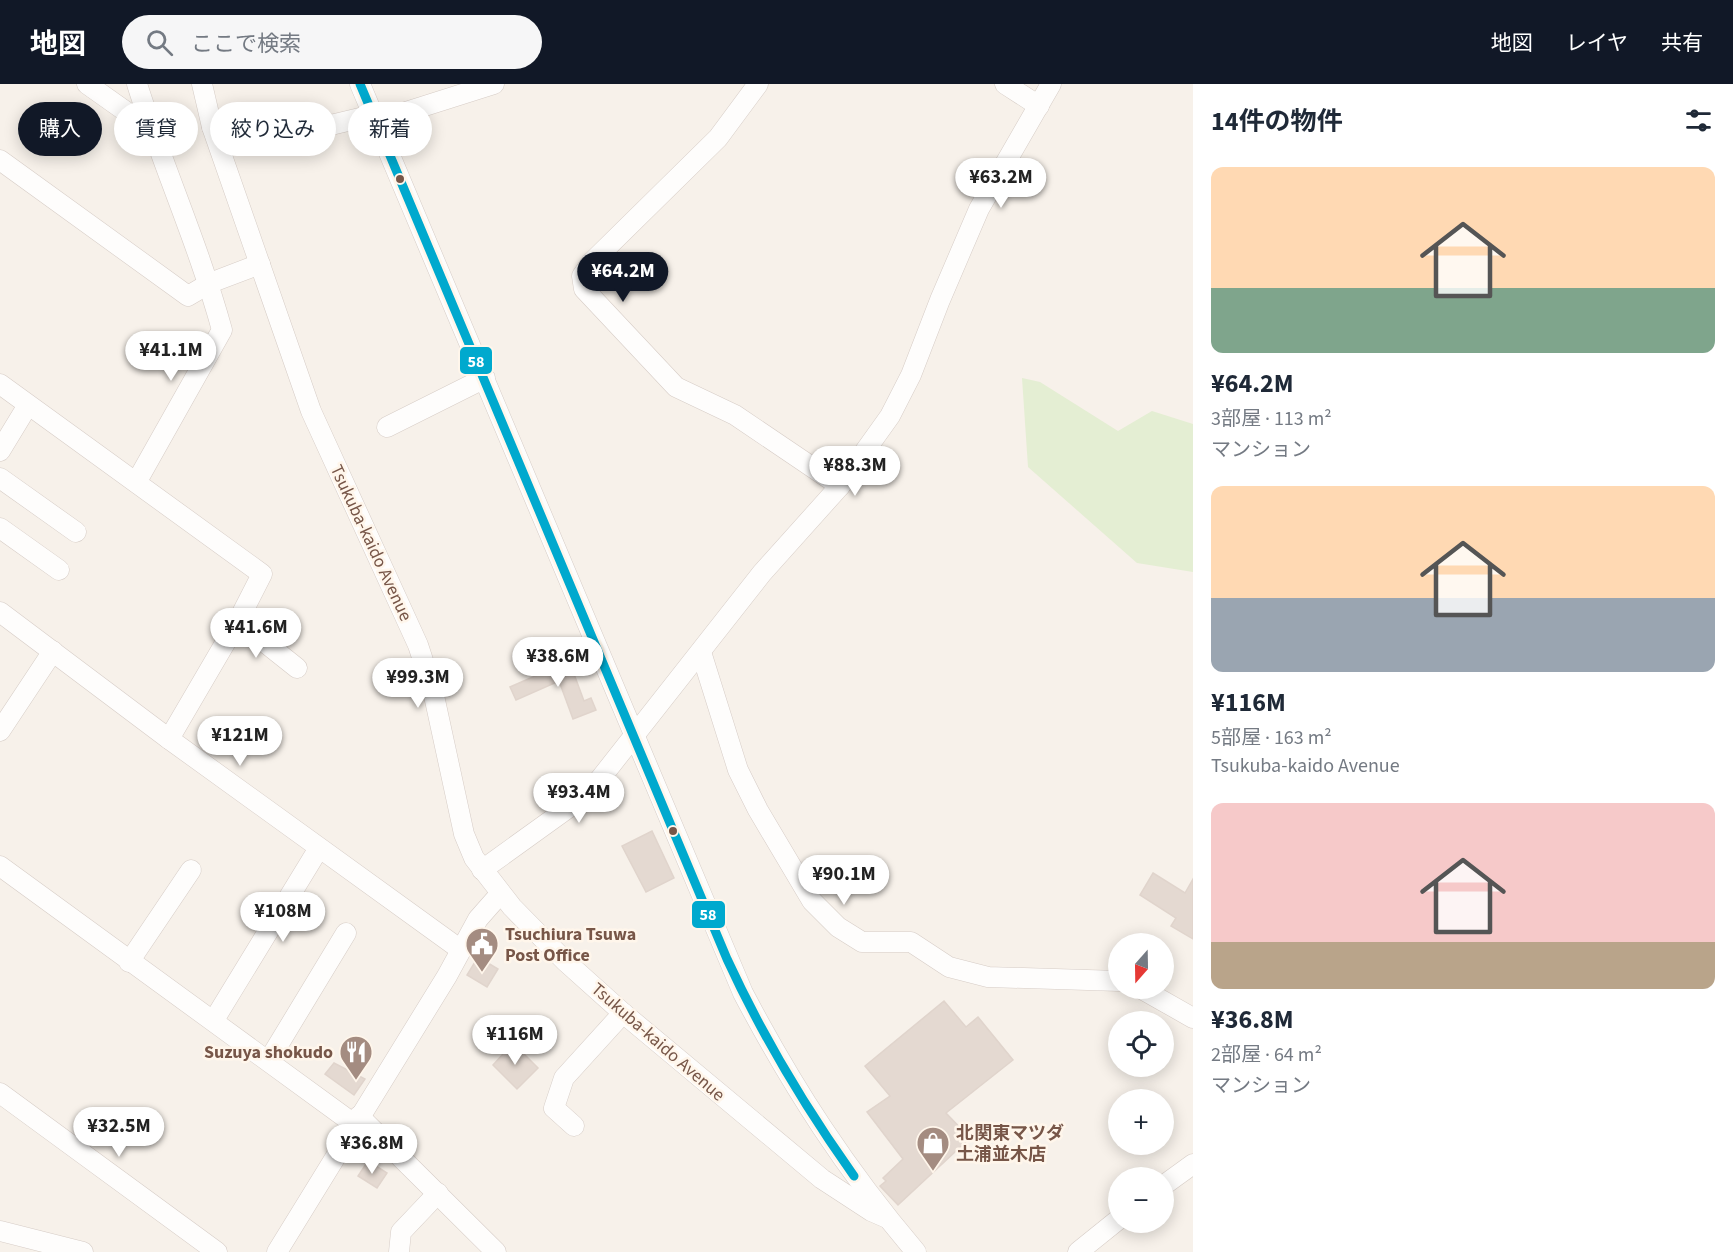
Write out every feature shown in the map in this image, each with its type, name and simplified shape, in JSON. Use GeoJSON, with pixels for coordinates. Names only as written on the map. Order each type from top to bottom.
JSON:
{"type":"FeatureCollection","features":[{"type":"Feature","properties":{"kind":"street"},"geometry":{"type":"LineString","coordinates":[[87,84],[114,103]]}},
{"type":"Feature","properties":{"kind":"street"},"geometry":{"type":"LineString","coordinates":[[137,84],[143,102]]}},
{"type":"Feature","properties":{"kind":"street","name":"Tsukuba-kaido Avenue"},"geometry":{"type":"LineString","coordinates":[[202,84],[210,118]]}},
{"type":"Feature","properties":{"kind":"street"},"geometry":{"type":"LineString","coordinates":[[360,84],[368,102]]}},
{"type":"Feature","properties":{"kind":"street"},"geometry":{"type":"LineString","coordinates":[[432,104],[494,84]]}},
{"type":"Feature","properties":{"kind":"street"},"geometry":{"type":"LineString","coordinates":[[758,84],[718,138],[591,263],[582,276],[584,289],[676,387],[735,415],[840,486]]}},
{"type":"Feature","properties":{"kind":"street"},"geometry":{"type":"LineString","coordinates":[[1005,84],[1039,106]]}},
{"type":"Feature","properties":{"kind":"street"},"geometry":{"type":"LineString","coordinates":[[482,870],[589,793],[609,771],[633,735],[762,573],[840,486],[890,416],[906,386],[979,209],[1051,84]]}},
{"type":"Feature","properties":{"kind":"street"},"geometry":{"type":"LineString","coordinates":[[137,481],[222,330],[210,283],[162,156]]}},
{"type":"Feature","properties":{"kind":"street","name":"Tsukuba-kaido Avenue"},"geometry":{"type":"LineString","coordinates":[[222,156],[311,411],[418,645],[433,691],[464,834],[474,858],[500,894],[565,961],[623,1013],[799,1161],[836,1189],[871,1211],[887,1218]]}},
{"type":"Feature","properties":{"kind":"street"},"geometry":{"type":"LineString","coordinates":[[391,156],[743,993],[793,1083],[828,1139],[859,1183],[916,1252]]}},
{"type":"Feature","properties":{"kind":"street"},"geometry":{"type":"LineString","coordinates":[[0,160],[188,296],[210,283],[260,264]]}},
{"type":"Feature","properties":{"kind":"street"},"geometry":{"type":"LineString","coordinates":[[387,427],[485,378]]}},
{"type":"Feature","properties":{"kind":"street"},"geometry":{"type":"LineString","coordinates":[[0,384],[137,481],[262,574],[238,621],[170,739]]}},
{"type":"Feature","properties":{"kind":"street"},"geometry":{"type":"LineString","coordinates":[[0,451],[28,405]]}},
{"type":"Feature","properties":{"kind":"street"},"geometry":{"type":"LineString","coordinates":[[0,478],[76,532]]}},
{"type":"Feature","properties":{"kind":"street"},"geometry":{"type":"LineString","coordinates":[[0,528],[59,570]]}},
{"type":"Feature","properties":{"kind":"street"},"geometry":{"type":"LineString","coordinates":[[0,612],[460,951]]}},
{"type":"Feature","properties":{"kind":"street"},"geometry":{"type":"LineString","coordinates":[[238,621],[297,668]]}},
{"type":"Feature","properties":{"kind":"street"},"geometry":{"type":"LineString","coordinates":[[0,731],[53,651]]}},
{"type":"Feature","properties":{"kind":"street"},"geometry":{"type":"LineString","coordinates":[[701,652],[738,770],[758,810],[812,900],[838,927],[862,942],[911,942],[949,967],[988,977],[1108,981]]}},
{"type":"Feature","properties":{"kind":"street"},"geometry":{"type":"LineString","coordinates":[[214,1020],[319,848]]}},
{"type":"Feature","properties":{"kind":"street"},"geometry":{"type":"LineString","coordinates":[[0,866],[129,962],[356,1120],[438,1193],[496,1252]]}},
{"type":"Feature","properties":{"kind":"street"},"geometry":{"type":"LineString","coordinates":[[129,962],[191,870]]}},
{"type":"Feature","properties":{"kind":"street"},"geometry":{"type":"LineString","coordinates":[[277,1252],[356,1120],[447,976],[484,909],[500,894]]}},
{"type":"Feature","properties":{"kind":"street"},"geometry":{"type":"LineString","coordinates":[[269,1060],[346,933]]}},
{"type":"Feature","properties":{"kind":"street"},"geometry":{"type":"LineString","coordinates":[[1159,999],[1193,1018]]}},
{"type":"Feature","properties":{"kind":"street"},"geometry":{"type":"LineString","coordinates":[[574,1126],[554,1108],[564,1078],[623,1013]]}},
{"type":"Feature","properties":{"kind":"street"},"geometry":{"type":"LineString","coordinates":[[0,1093],[192,1245],[217,1252]]}},
{"type":"Feature","properties":{"kind":"street"},"geometry":{"type":"LineString","coordinates":[[799,1161],[814,1154],[828,1139]]}},
{"type":"Feature","properties":{"kind":"street"},"geometry":{"type":"LineString","coordinates":[[1174,1178],[1193,1164]]}},
{"type":"Feature","properties":{"kind":"street"},"geometry":{"type":"LineString","coordinates":[[836,1189],[845,1189],[859,1183]]}},
{"type":"Feature","properties":{"kind":"street"},"geometry":{"type":"LineString","coordinates":[[399,1252],[401,1232],[438,1193]]}},
{"type":"Feature","properties":{"kind":"street"},"geometry":{"type":"LineString","coordinates":[[1078,1252],[1108,1228]]}},
{"type":"Feature","properties":{"kind":"street"},"geometry":{"type":"LineString","coordinates":[[0,1231],[83,1252]]}},
{"type":"Feature","properties":{"kind":"green space"},"geometry":{"type":"Polygon","coordinates":[[[1022,378],[1040,382],[1118,431],[1152,411],[1193,424],[1193,572],[1137,563],[1028,467],[1022,378]]]}},
{"type":"Feature","properties":{"kind":"building"},"geometry":{"type":"Polygon","coordinates":[[[572,660],[578,672],[574,674],[584,701],[591,698],[596,710],[573,719],[559,681],[516,700],[510,687],[572,660]]]}},
{"type":"Feature","properties":{"kind":"building"},"geometry":{"type":"Polygon","coordinates":[[[652,831],[674,878],[646,892],[622,846],[652,831]]]}},
{"type":"Feature","properties":{"kind":"building"},"geometry":{"type":"Polygon","coordinates":[[[1153,873],[1185,893],[1193,879],[1193,939],[1171,926],[1176,918],[1140,895],[1153,873]]]}},
{"type":"Feature","properties":{"kind":"building"},"geometry":{"type":"Polygon","coordinates":[[[478,957],[498,969],[487,987],[467,975],[478,957]]]}},
{"type":"Feature","properties":{"kind":"building"},"geometry":{"type":"Polygon","coordinates":[[[944,1001],[966,1027],[978,1017],[1013,1060],[946,1113],[970,1138],[898,1205],[880,1186],[886,1181],[883,1178],[903,1159],[867,1112],[890,1096],[865,1066],[944,1001]]]}},
{"type":"Feature","properties":{"kind":"building"},"geometry":{"type":"Polygon","coordinates":[[[513,1043],[538,1068],[517,1089],[493,1065],[513,1043]]]}},
{"type":"Feature","properties":{"kind":"building"},"geometry":{"type":"Polygon","coordinates":[[[334,1063],[365,1079],[354,1095],[325,1074],[334,1063]]]}},
{"type":"Feature","properties":{"kind":"building"},"geometry":{"type":"Polygon","coordinates":[[[368,1161],[387,1173],[377,1188],[358,1176],[368,1161]]]}},
{"type":"Feature","properties":{"kind":"transit line","name":"58"},"geometry":{"type":"LineString","coordinates":[[360,84],[727,959],[785,1070],[818,1124],[854,1176]]}},
{"type":"Feature","properties":{"kind":"place","name":"Tsuchiura Tsuwa Post Office"},"geometry":{"type":"Point","coordinates":[482,973]}},
{"type":"Feature","properties":{"kind":"place","name":"Suzuya shokudo"},"geometry":{"type":"Point","coordinates":[356,1081]}},
{"type":"Feature","properties":{"kind":"place","name":"北関東マツダ 土浦並木店"},"geometry":{"type":"Point","coordinates":[933,1172]}}]}
